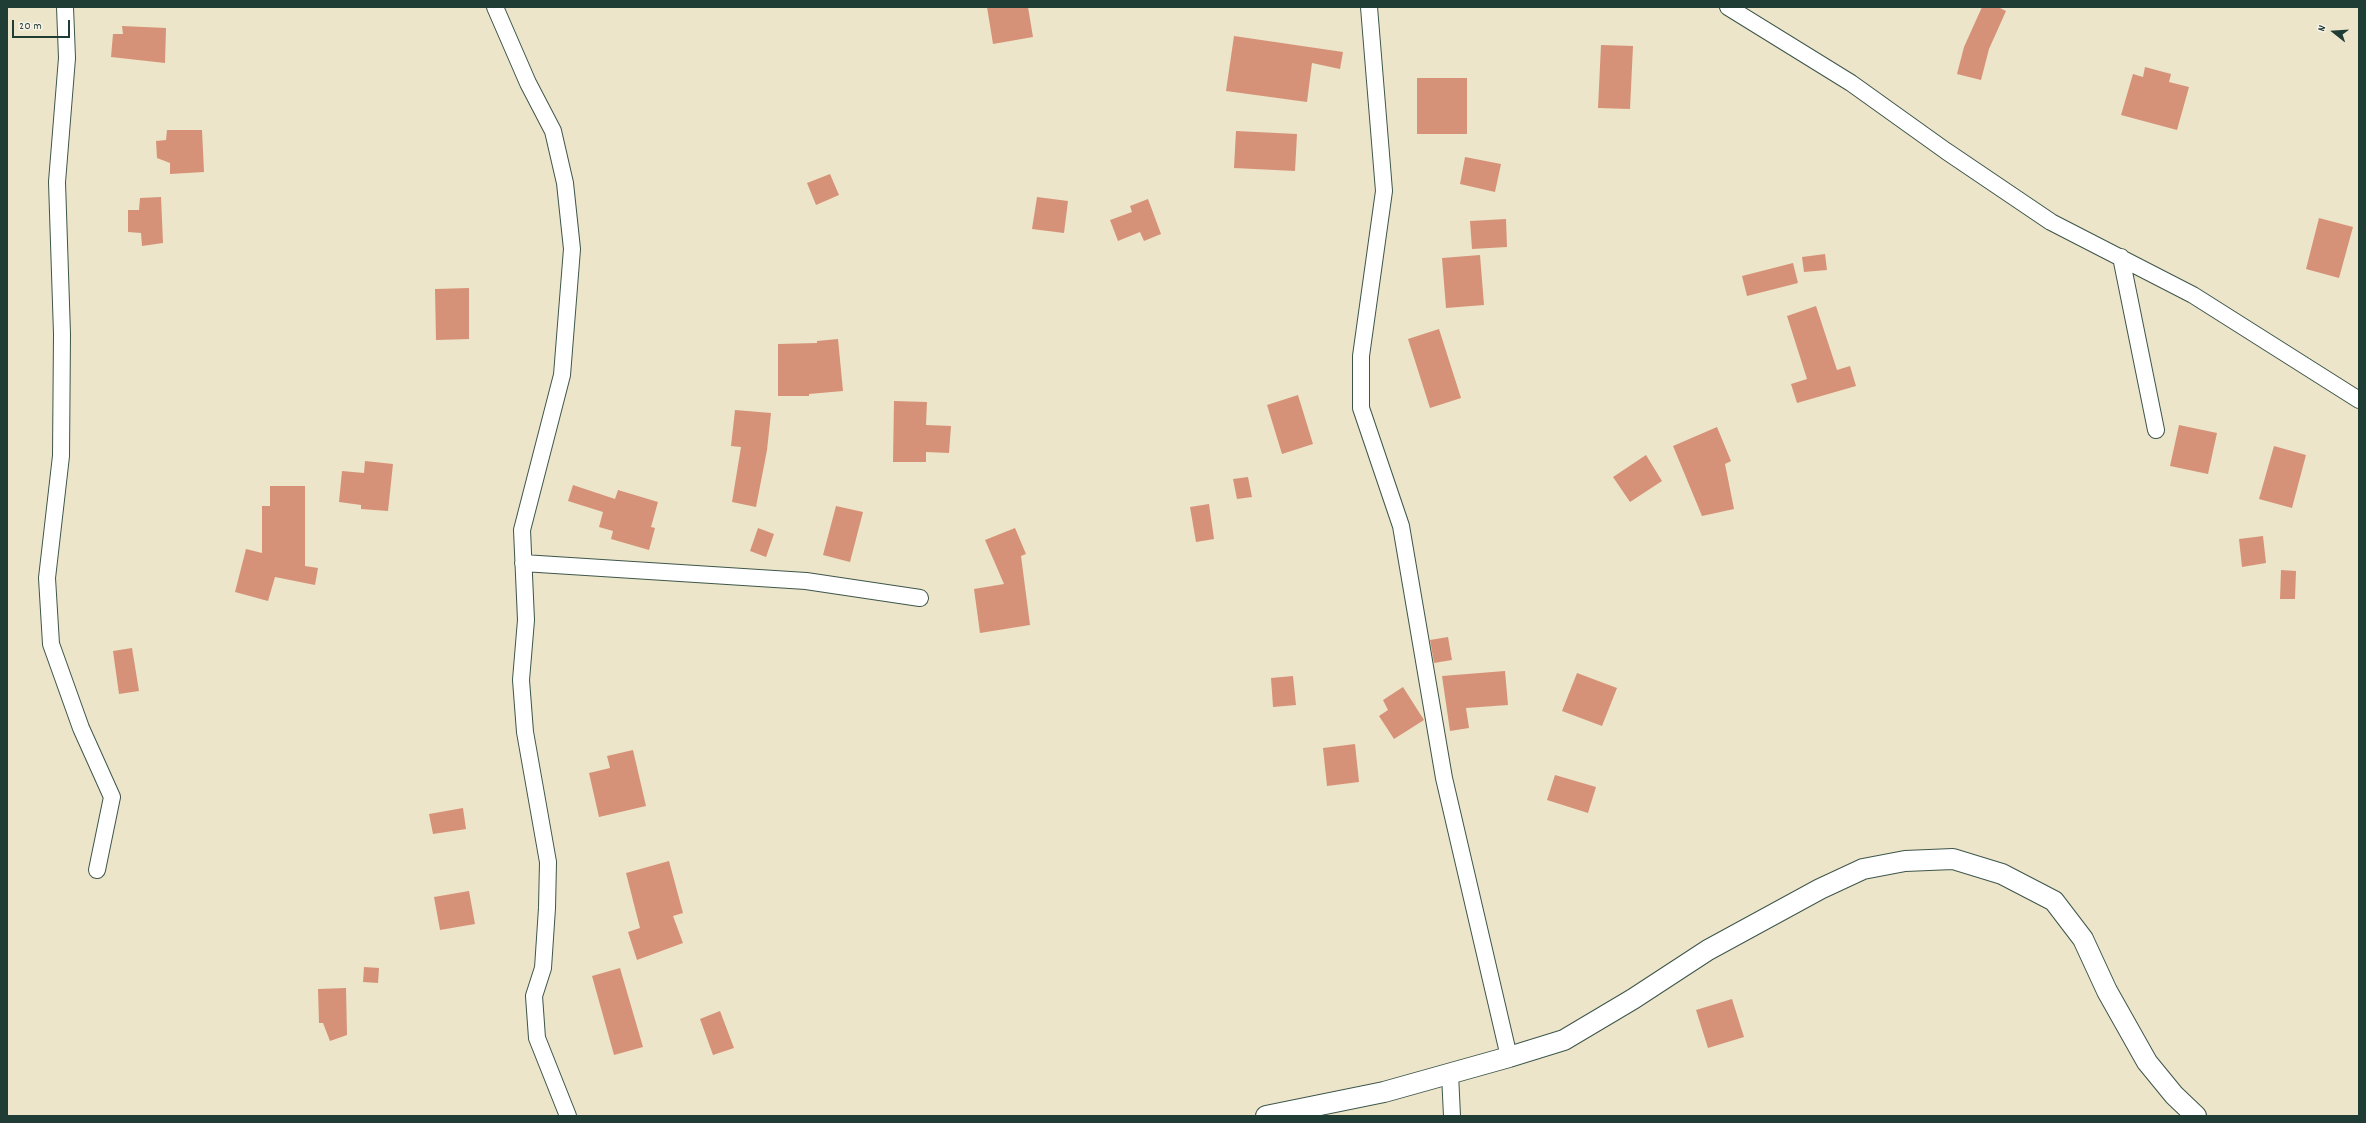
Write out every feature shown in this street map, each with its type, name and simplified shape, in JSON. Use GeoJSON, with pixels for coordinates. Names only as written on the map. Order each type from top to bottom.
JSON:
{"type":"FeatureCollection","features":[{"type":"Feature","properties":{"kind":"street"},"geometry":{"type":"LineString","coordinates":[[65,7],[67,58],[56,182],[62,334],[61,456],[47,578],[51,644],[81,728],[112,797],[97,870]]}},
{"type":"Feature","properties":{"kind":"street"},"geometry":{"type":"LineString","coordinates":[[495,7],[528,83],[553,131],[565,183],[572,249],[562,375],[522,530],[526,620],[521,680],[525,732],[548,862],[548,908],[544,953],[542,968],[534,996],[537,1038],[568,1116]]}},
{"type":"Feature","properties":{"kind":"street"},"geometry":{"type":"LineString","coordinates":[[1369,7],[1384,191],[1361,356],[1361,408],[1401,526],[1444,778],[1509,1058]]}},
{"type":"Feature","properties":{"kind":"street"},"geometry":{"type":"LineString","coordinates":[[1728,7],[1851,83],[1946,151],[2052,222],[2192,295],[2359,400]]}},
{"type":"Feature","properties":{"kind":"street"},"geometry":{"type":"LineString","coordinates":[[2121,258],[2156,430]]}},
{"type":"Feature","properties":{"kind":"street"},"geometry":{"type":"LineString","coordinates":[[523,564],[806,581],[920,598]]}},
{"type":"Feature","properties":{"kind":"street"},"geometry":{"type":"LineString","coordinates":[[1266,1116],[1384,1092],[1509,1058],[1564,1040],[1633,999],[1708,950],[1820,889],[1863,869],[1905,861],[1953,859],[2002,874],[2054,901],[2083,939],[2106,991],[2147,1062],[2174,1095],[2196,1116]]}},
{"type":"Feature","properties":{"kind":"street"},"geometry":{"type":"LineString","coordinates":[[1450,1074],[1452,1116]]}},
{"type":"Feature","properties":{"kind":"building"},"geometry":{"type":"Polygon","coordinates":[[[987,7],[1028,7],[1033,37],[993,44],[987,7]]]}},
{"type":"Feature","properties":{"kind":"building"},"geometry":{"type":"Polygon","coordinates":[[[1982,7],[1998,7],[2006,11],[1989,49],[1981,80],[1957,74],[1964,47],[1982,7]]]}},
{"type":"Feature","properties":{"kind":"building"},"geometry":{"type":"Polygon","coordinates":[[[122,26],[166,28],[165,63],[111,57],[113,34],[123,34],[122,26]]]}},
{"type":"Feature","properties":{"kind":"building"},"geometry":{"type":"Polygon","coordinates":[[[1234,36],[1343,52],[1340,69],[1312,63],[1307,102],[1226,91],[1234,36]]]}},
{"type":"Feature","properties":{"kind":"building"},"geometry":{"type":"Polygon","coordinates":[[[1601,45],[1633,46],[1630,109],[1598,108],[1601,45]]]}},
{"type":"Feature","properties":{"kind":"building"},"geometry":{"type":"Polygon","coordinates":[[[2145,67],[2171,74],[2169,82],[2189,87],[2177,130],[2121,115],[2133,74],[2143,77],[2145,67]]]}},
{"type":"Feature","properties":{"kind":"building"},"geometry":{"type":"Polygon","coordinates":[[[1417,78],[1467,78],[1467,134],[1417,134],[1417,78]]]}},
{"type":"Feature","properties":{"kind":"building"},"geometry":{"type":"Polygon","coordinates":[[[167,130],[202,130],[204,172],[170,174],[170,163],[157,158],[156,141],[166,140],[167,130]]]}},
{"type":"Feature","properties":{"kind":"building"},"geometry":{"type":"Polygon","coordinates":[[[1236,131],[1297,134],[1295,171],[1234,168],[1236,131]]]}},
{"type":"Feature","properties":{"kind":"building"},"geometry":{"type":"Polygon","coordinates":[[[1465,157],[1501,164],[1495,192],[1460,184],[1465,157]]]}},
{"type":"Feature","properties":{"kind":"building"},"geometry":{"type":"Polygon","coordinates":[[[830,174],[839,195],[816,205],[807,183],[830,174]]]}},
{"type":"Feature","properties":{"kind":"building"},"geometry":{"type":"Polygon","coordinates":[[[161,197],[163,243],[142,246],[141,233],[128,232],[128,210],[139,210],[140,198],[161,197]]]}},
{"type":"Feature","properties":{"kind":"building"},"geometry":{"type":"Polygon","coordinates":[[[1037,197],[1068,201],[1064,233],[1032,229],[1037,197]]]}},
{"type":"Feature","properties":{"kind":"building"},"geometry":{"type":"Polygon","coordinates":[[[1148,199],[1161,234],[1144,241],[1140,232],[1118,241],[1110,220],[1132,212],[1130,206],[1148,199]]]}},
{"type":"Feature","properties":{"kind":"building"},"geometry":{"type":"Polygon","coordinates":[[[2319,218],[2353,227],[2339,278],[2306,269],[2319,218]]]}},
{"type":"Feature","properties":{"kind":"building"},"geometry":{"type":"Polygon","coordinates":[[[1506,219],[1507,247],[1472,249],[1470,221],[1506,219]]]}},
{"type":"Feature","properties":{"kind":"building"},"geometry":{"type":"Polygon","coordinates":[[[1825,254],[1827,270],[1804,272],[1802,257],[1825,254]]]}},
{"type":"Feature","properties":{"kind":"building"},"geometry":{"type":"Polygon","coordinates":[[[1480,255],[1484,305],[1446,308],[1442,258],[1480,255]]]}},
{"type":"Feature","properties":{"kind":"building"},"geometry":{"type":"Polygon","coordinates":[[[1793,263],[1798,283],[1747,296],[1742,276],[1793,263]]]}},
{"type":"Feature","properties":{"kind":"building"},"geometry":{"type":"Polygon","coordinates":[[[469,288],[469,339],[436,340],[435,289],[469,288]]]}},
{"type":"Feature","properties":{"kind":"building"},"geometry":{"type":"Polygon","coordinates":[[[1816,306],[1837,370],[1850,366],[1856,386],[1797,403],[1791,384],[1807,379],[1787,316],[1816,306]]]}},
{"type":"Feature","properties":{"kind":"building"},"geometry":{"type":"Polygon","coordinates":[[[1439,329],[1461,398],[1430,408],[1408,339],[1439,329]]]}},
{"type":"Feature","properties":{"kind":"building"},"geometry":{"type":"Polygon","coordinates":[[[838,339],[843,391],[809,394],[809,396],[778,396],[778,344],[817,343],[817,341],[838,339]]]}},
{"type":"Feature","properties":{"kind":"building"},"geometry":{"type":"Polygon","coordinates":[[[1298,395],[1313,444],[1282,454],[1267,405],[1298,395]]]}},
{"type":"Feature","properties":{"kind":"building"},"geometry":{"type":"Polygon","coordinates":[[[894,401],[927,402],[926,425],[951,426],[949,453],[926,452],[926,462],[893,462],[894,401]]]}},
{"type":"Feature","properties":{"kind":"building"},"geometry":{"type":"Polygon","coordinates":[[[735,410],[771,413],[767,450],[756,507],[732,502],[741,447],[731,446],[735,410]]]}},
{"type":"Feature","properties":{"kind":"building"},"geometry":{"type":"Polygon","coordinates":[[[2179,425],[2217,433],[2208,474],[2170,466],[2179,425]]]}},
{"type":"Feature","properties":{"kind":"building"},"geometry":{"type":"Polygon","coordinates":[[[1717,427],[1731,461],[1725,464],[1734,509],[1702,516],[1673,446],[1717,427]]]}},
{"type":"Feature","properties":{"kind":"building"},"geometry":{"type":"Polygon","coordinates":[[[2274,446],[2306,455],[2292,508],[2259,499],[2274,446]]]}},
{"type":"Feature","properties":{"kind":"building"},"geometry":{"type":"Polygon","coordinates":[[[1646,455],[1662,481],[1630,502],[1613,477],[1646,455]]]}},
{"type":"Feature","properties":{"kind":"building"},"geometry":{"type":"Polygon","coordinates":[[[365,461],[393,464],[388,511],[361,509],[361,505],[339,502],[342,471],[364,473],[365,461]]]}},
{"type":"Feature","properties":{"kind":"building"},"geometry":{"type":"Polygon","coordinates":[[[1248,477],[1252,497],[1237,499],[1233,479],[1248,477]]]}},
{"type":"Feature","properties":{"kind":"building"},"geometry":{"type":"Polygon","coordinates":[[[573,485],[615,499],[618,490],[658,502],[651,527],[655,528],[649,550],[611,539],[613,531],[599,527],[603,512],[568,501],[573,485]]]}},
{"type":"Feature","properties":{"kind":"building"},"geometry":{"type":"Polygon","coordinates":[[[270,486],[305,486],[305,566],[318,568],[315,585],[275,577],[268,601],[235,592],[246,549],[262,553],[262,506],[270,506],[270,486]]]}},
{"type":"Feature","properties":{"kind":"building"},"geometry":{"type":"Polygon","coordinates":[[[1209,504],[1214,539],[1196,542],[1190,507],[1209,504]]]}},
{"type":"Feature","properties":{"kind":"building"},"geometry":{"type":"Polygon","coordinates":[[[836,506],[863,512],[850,562],[823,555],[836,506]]]}},
{"type":"Feature","properties":{"kind":"building"},"geometry":{"type":"Polygon","coordinates":[[[758,528],[774,534],[766,557],[750,551],[758,528]]]}},
{"type":"Feature","properties":{"kind":"building"},"geometry":{"type":"Polygon","coordinates":[[[1015,528],[1026,554],[1021,556],[1030,625],[980,633],[974,589],[1004,584],[985,540],[1015,528]]]}},
{"type":"Feature","properties":{"kind":"building"},"geometry":{"type":"Polygon","coordinates":[[[2263,536],[2266,563],[2242,567],[2239,539],[2263,536]]]}},
{"type":"Feature","properties":{"kind":"building"},"geometry":{"type":"Polygon","coordinates":[[[2281,570],[2296,571],[2295,599],[2280,599],[2281,570]]]}},
{"type":"Feature","properties":{"kind":"building"},"geometry":{"type":"Polygon","coordinates":[[[1448,637],[1452,660],[1434,663],[1430,640],[1448,637]]]}},
{"type":"Feature","properties":{"kind":"building"},"geometry":{"type":"Polygon","coordinates":[[[132,648],[139,691],[119,694],[113,651],[132,648]]]}},
{"type":"Feature","properties":{"kind":"building"},"geometry":{"type":"Polygon","coordinates":[[[1505,671],[1508,705],[1466,708],[1469,728],[1450,731],[1442,676],[1505,671]]]}},
{"type":"Feature","properties":{"kind":"building"},"geometry":{"type":"Polygon","coordinates":[[[1577,673],[1617,688],[1602,726],[1562,711],[1577,673]]]}},
{"type":"Feature","properties":{"kind":"building"},"geometry":{"type":"Polygon","coordinates":[[[1293,676],[1296,705],[1273,707],[1271,678],[1293,676]]]}},
{"type":"Feature","properties":{"kind":"building"},"geometry":{"type":"Polygon","coordinates":[[[1403,687],[1424,720],[1394,739],[1379,716],[1388,710],[1383,700],[1403,687]]]}},
{"type":"Feature","properties":{"kind":"building"},"geometry":{"type":"Polygon","coordinates":[[[1355,744],[1359,782],[1327,786],[1323,748],[1355,744]]]}},
{"type":"Feature","properties":{"kind":"building"},"geometry":{"type":"Polygon","coordinates":[[[633,750],[646,806],[599,817],[589,773],[610,768],[607,756],[633,750]]]}},
{"type":"Feature","properties":{"kind":"building"},"geometry":{"type":"Polygon","coordinates":[[[1555,775],[1596,787],[1588,813],[1547,800],[1555,775]]]}},
{"type":"Feature","properties":{"kind":"building"},"geometry":{"type":"Polygon","coordinates":[[[463,808],[466,829],[433,834],[429,814],[463,808]]]}},
{"type":"Feature","properties":{"kind":"building"},"geometry":{"type":"Polygon","coordinates":[[[669,861],[683,913],[673,916],[683,943],[637,960],[628,932],[640,928],[626,873],[669,861]]]}},
{"type":"Feature","properties":{"kind":"building"},"geometry":{"type":"Polygon","coordinates":[[[469,891],[475,924],[440,930],[434,897],[469,891]]]}},
{"type":"Feature","properties":{"kind":"building"},"geometry":{"type":"Polygon","coordinates":[[[364,967],[379,968],[378,983],[363,982],[364,967]]]}},
{"type":"Feature","properties":{"kind":"building"},"geometry":{"type":"Polygon","coordinates":[[[620,968],[643,1047],[614,1055],[592,976],[620,968]]]}},
{"type":"Feature","properties":{"kind":"building"},"geometry":{"type":"Polygon","coordinates":[[[346,988],[347,1035],[330,1041],[323,1023],[319,1023],[318,989],[346,988]]]}},
{"type":"Feature","properties":{"kind":"building"},"geometry":{"type":"Polygon","coordinates":[[[1732,999],[1744,1037],[1708,1048],[1696,1010],[1732,999]]]}},
{"type":"Feature","properties":{"kind":"building"},"geometry":{"type":"Polygon","coordinates":[[[720,1011],[734,1048],[713,1055],[700,1019],[720,1011]]]}}]}
